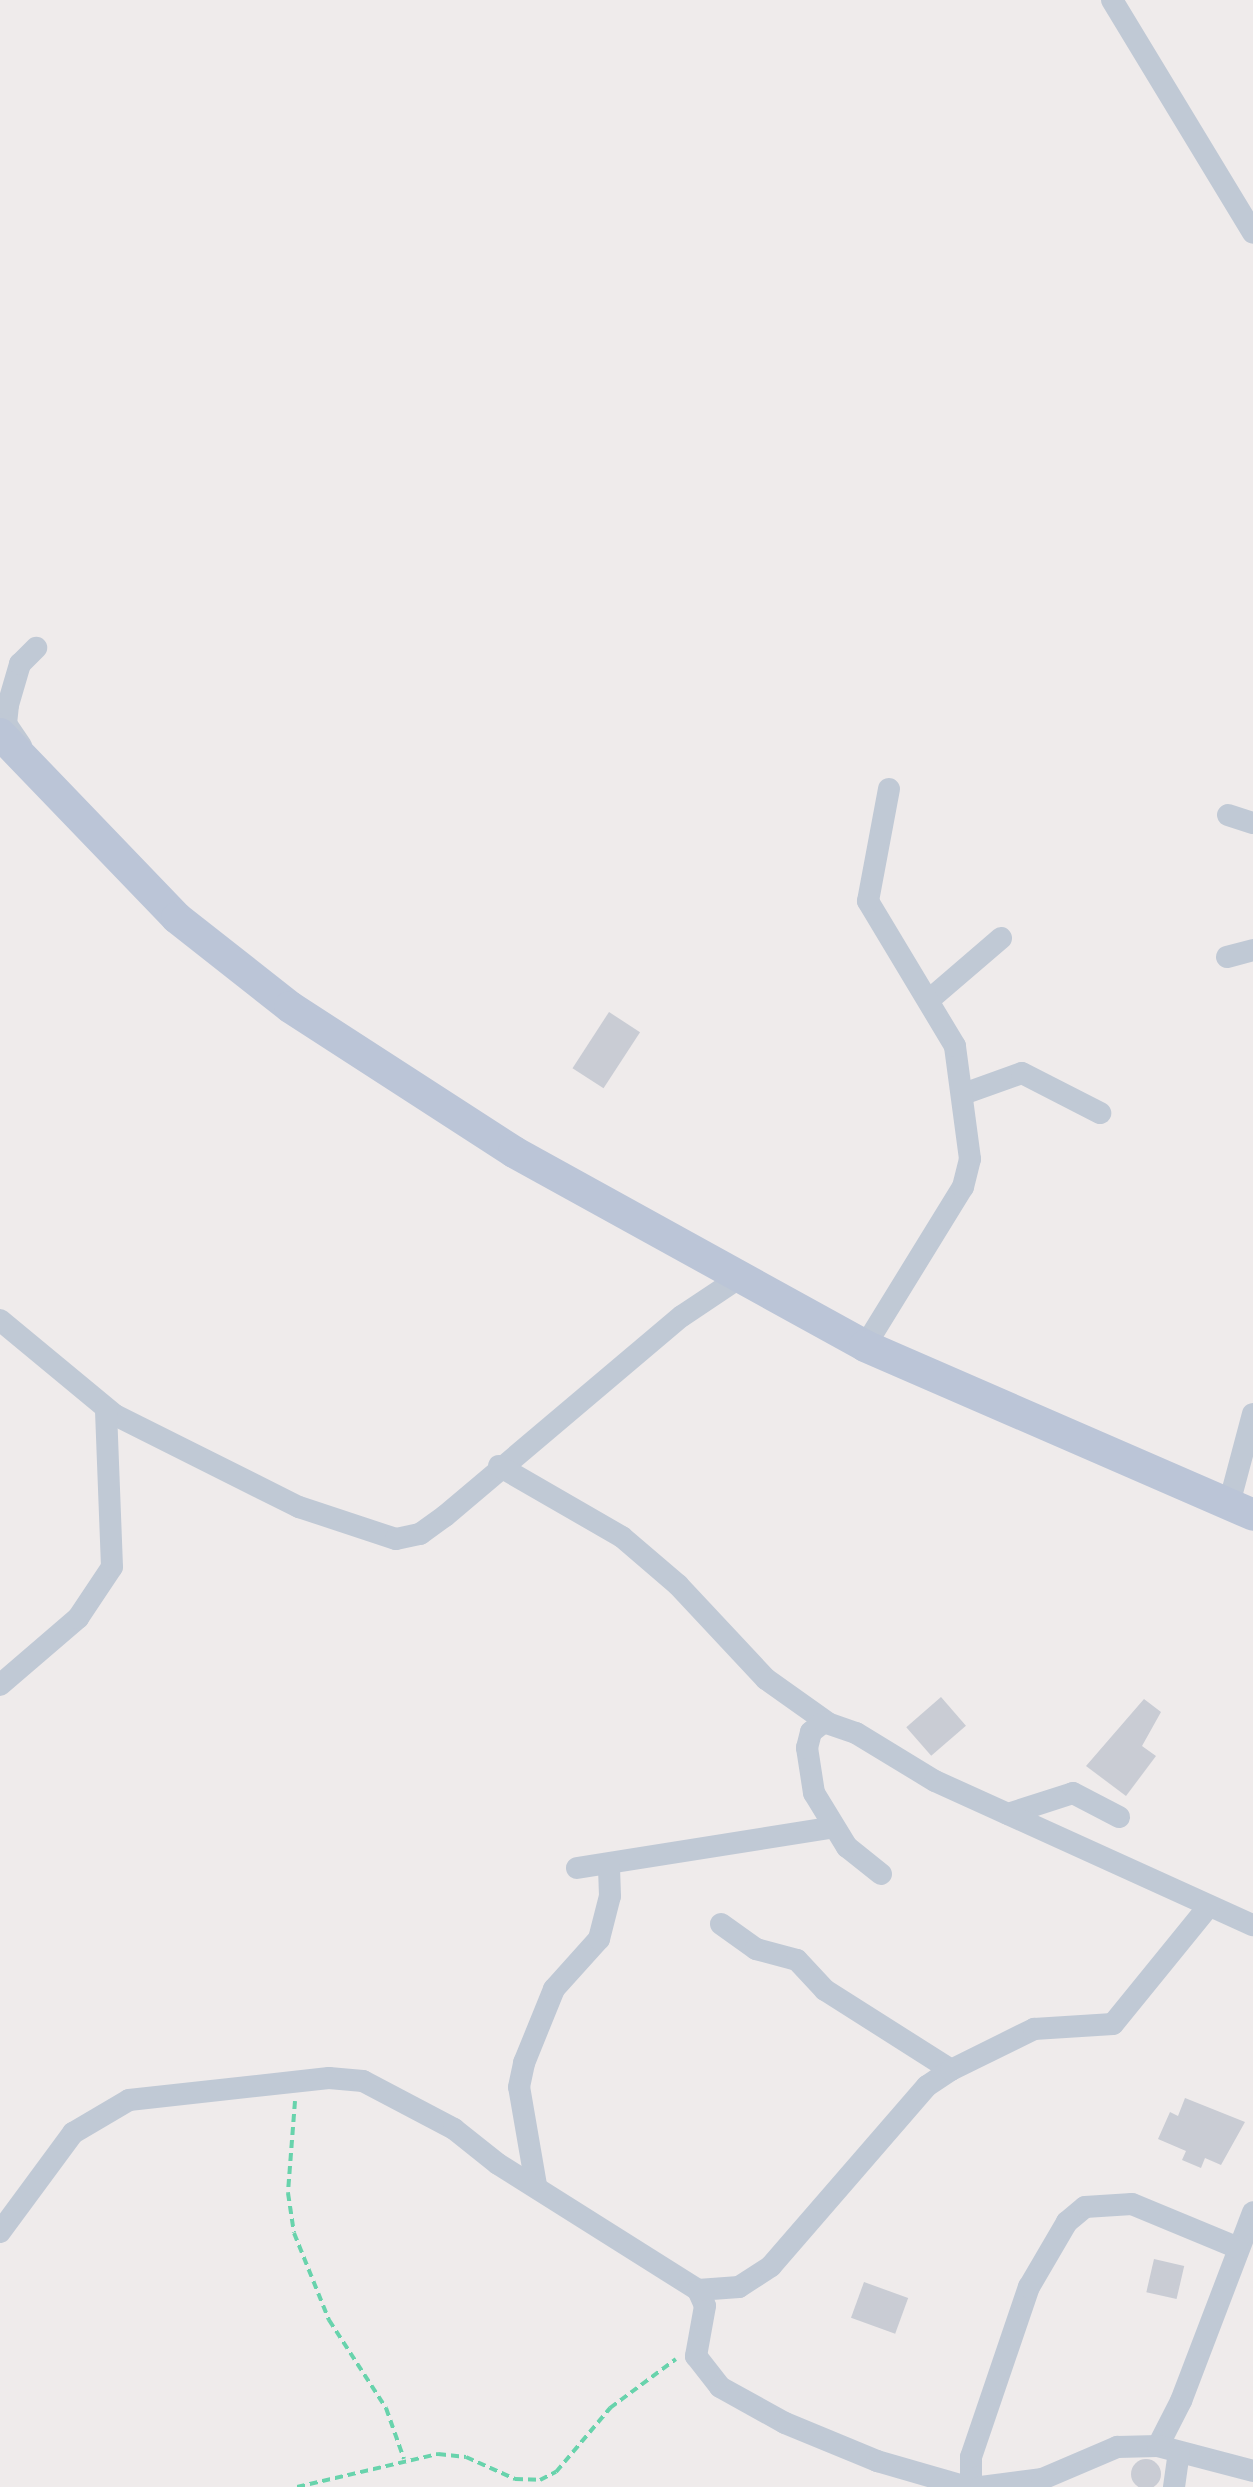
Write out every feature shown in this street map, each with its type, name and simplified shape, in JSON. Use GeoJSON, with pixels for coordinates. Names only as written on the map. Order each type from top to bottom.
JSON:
{"type":"FeatureCollection","features":[{"type":"Feature","properties":{"kind":"street"},"geometry":{"type":"LineString","coordinates":[[1112,0],[1253,233]]}},
{"type":"Feature","properties":{"kind":"street"},"geometry":{"type":"LineString","coordinates":[[36,648],[12,682],[6,724],[42,777]]}},
{"type":"Feature","properties":{"kind":"street"},"geometry":{"type":"LineString","coordinates":[[0,734],[177,918],[290,1008],[514,1152],[739,1278],[865,1346],[1245,1517],[1253,1414]]}},
{"type":"Feature","properties":{"kind":"street"},"geometry":{"type":"LineString","coordinates":[[865,1346],[963,1186],[970,1160],[966,1093],[955,1046],[868,900],[889,789]]}},
{"type":"Feature","properties":{"kind":"street"},"geometry":{"type":"LineString","coordinates":[[1228,816],[1253,823]]}},
{"type":"Feature","properties":{"kind":"street"},"geometry":{"type":"LineString","coordinates":[[930,1000],[1001,938]]}},
{"type":"Feature","properties":{"kind":"street"},"geometry":{"type":"LineString","coordinates":[[1227,957],[1253,950]]}},
{"type":"Feature","properties":{"kind":"street"},"geometry":{"type":"LineString","coordinates":[[966,1093],[1022,1074],[1100,1113]]}},
{"type":"Feature","properties":{"kind":"street"},"geometry":{"type":"LineString","coordinates":[[0,1320],[106,1409],[368,1535],[420,1534],[682,1316],[739,1278]]}},
{"type":"Feature","properties":{"kind":"street"},"geometry":{"type":"LineString","coordinates":[[0,1685],[69,1627],[112,1567],[106,1409]]}},
{"type":"Feature","properties":{"kind":"street"},"geometry":{"type":"LineString","coordinates":[[499,1466],[622,1537],[678,1586],[766,1679],[828,1723],[1006,1814],[1253,1925]]}},
{"type":"Feature","properties":{"kind":"street"},"geometry":{"type":"LineString","coordinates":[[828,1723],[815,1726],[807,1748],[814,1793],[830,1828],[880,1874]]}},
{"type":"Feature","properties":{"kind":"street"},"geometry":{"type":"LineString","coordinates":[[1006,1814],[1073,1793],[1118,1817]]}},
{"type":"Feature","properties":{"kind":"street"},"geometry":{"type":"LineString","coordinates":[[577,1868],[830,1828]]}},
{"type":"Feature","properties":{"kind":"street"},"geometry":{"type":"LineString","coordinates":[[536,2185],[519,2087],[524,2062],[554,1989],[600,1938],[610,1896],[608,1865]]}},
{"type":"Feature","properties":{"kind":"street"},"geometry":{"type":"LineString","coordinates":[[698,2290],[739,2287],[771,2266],[927,2086],[951,2070],[1034,2029],[1113,2024],[1209,1906]]}},
{"type":"Feature","properties":{"kind":"street"},"geometry":{"type":"LineString","coordinates":[[720,1924],[756,1949],[797,1960],[838,1999],[951,2070]]}},
{"type":"Feature","properties":{"kind":"street"},"geometry":{"type":"LineString","coordinates":[[0,2232],[73,2133],[129,2100],[298,2081],[363,2081],[388,2090],[698,2290],[704,2306],[696,2345],[706,2374],[785,2423],[877,2461],[967,2487],[972,2457],[1029,2288],[1067,2222],[1085,2207],[1132,2204],[1242,2254]]}},
{"type":"Feature","properties":{"kind":"street"},"geometry":{"type":"LineString","coordinates":[[1174,2487],[1168,2449],[1181,2401],[1242,2254],[1253,2212]]}},
{"type":"Feature","properties":{"kind":"street"},"geometry":{"type":"LineString","coordinates":[[981,2487],[1042,2479],[1117,2446],[1168,2449],[1253,2471]]}},
{"type":"Feature","properties":{"kind":"path"},"geometry":{"type":"LineString","coordinates":[[298,2081],[290,2128],[294,2233],[329,2320],[386,2408],[404,2459]]}},
{"type":"Feature","properties":{"kind":"path"},"geometry":{"type":"LineString","coordinates":[[297,2487],[404,2459],[466,2458],[515,2479],[540,2480],[556,2472],[610,2408],[696,2345]]}},
{"type":"Feature","properties":{"kind":"building"},"geometry":{"type":"Polygon","coordinates":[[[609,1012],[640,1032],[604,1088],[573,1068],[609,1012]]]}},
{"type":"Feature","properties":{"kind":"building"},"geometry":{"type":"Polygon","coordinates":[[[941,1697],[966,1726],[931,1756],[906,1727],[941,1697]]]}},
{"type":"Feature","properties":{"kind":"building"},"geometry":{"type":"Polygon","coordinates":[[[1144,1699],[1161,1712],[1142,1746],[1156,1756],[1126,1796],[1086,1766],[1144,1699]]]}},
{"type":"Feature","properties":{"kind":"building"},"geometry":{"type":"Polygon","coordinates":[[[1185,2098],[1245,2122],[1221,2165],[1205,2158],[1201,2168],[1182,2160],[1186,2151],[1158,2139],[1170,2112],[1178,2116],[1185,2098]]]}},
{"type":"Feature","properties":{"kind":"building"},"geometry":{"type":"Polygon","coordinates":[[[1154,2259],[1184,2266],[1177,2299],[1146,2292],[1154,2259]]]}},
{"type":"Feature","properties":{"kind":"building"},"geometry":{"type":"Polygon","coordinates":[[[864,2282],[908,2298],[895,2334],[851,2318],[864,2282]]]}},
{"type":"Feature","properties":{"kind":"building"},"geometry":{"type":"Polygon","coordinates":[[[1146,2459],[1157,2463],[1161,2474],[1157,2485],[1146,2489],[1135,2485],[1131,2474],[1135,2463],[1146,2459]]]}}]}
